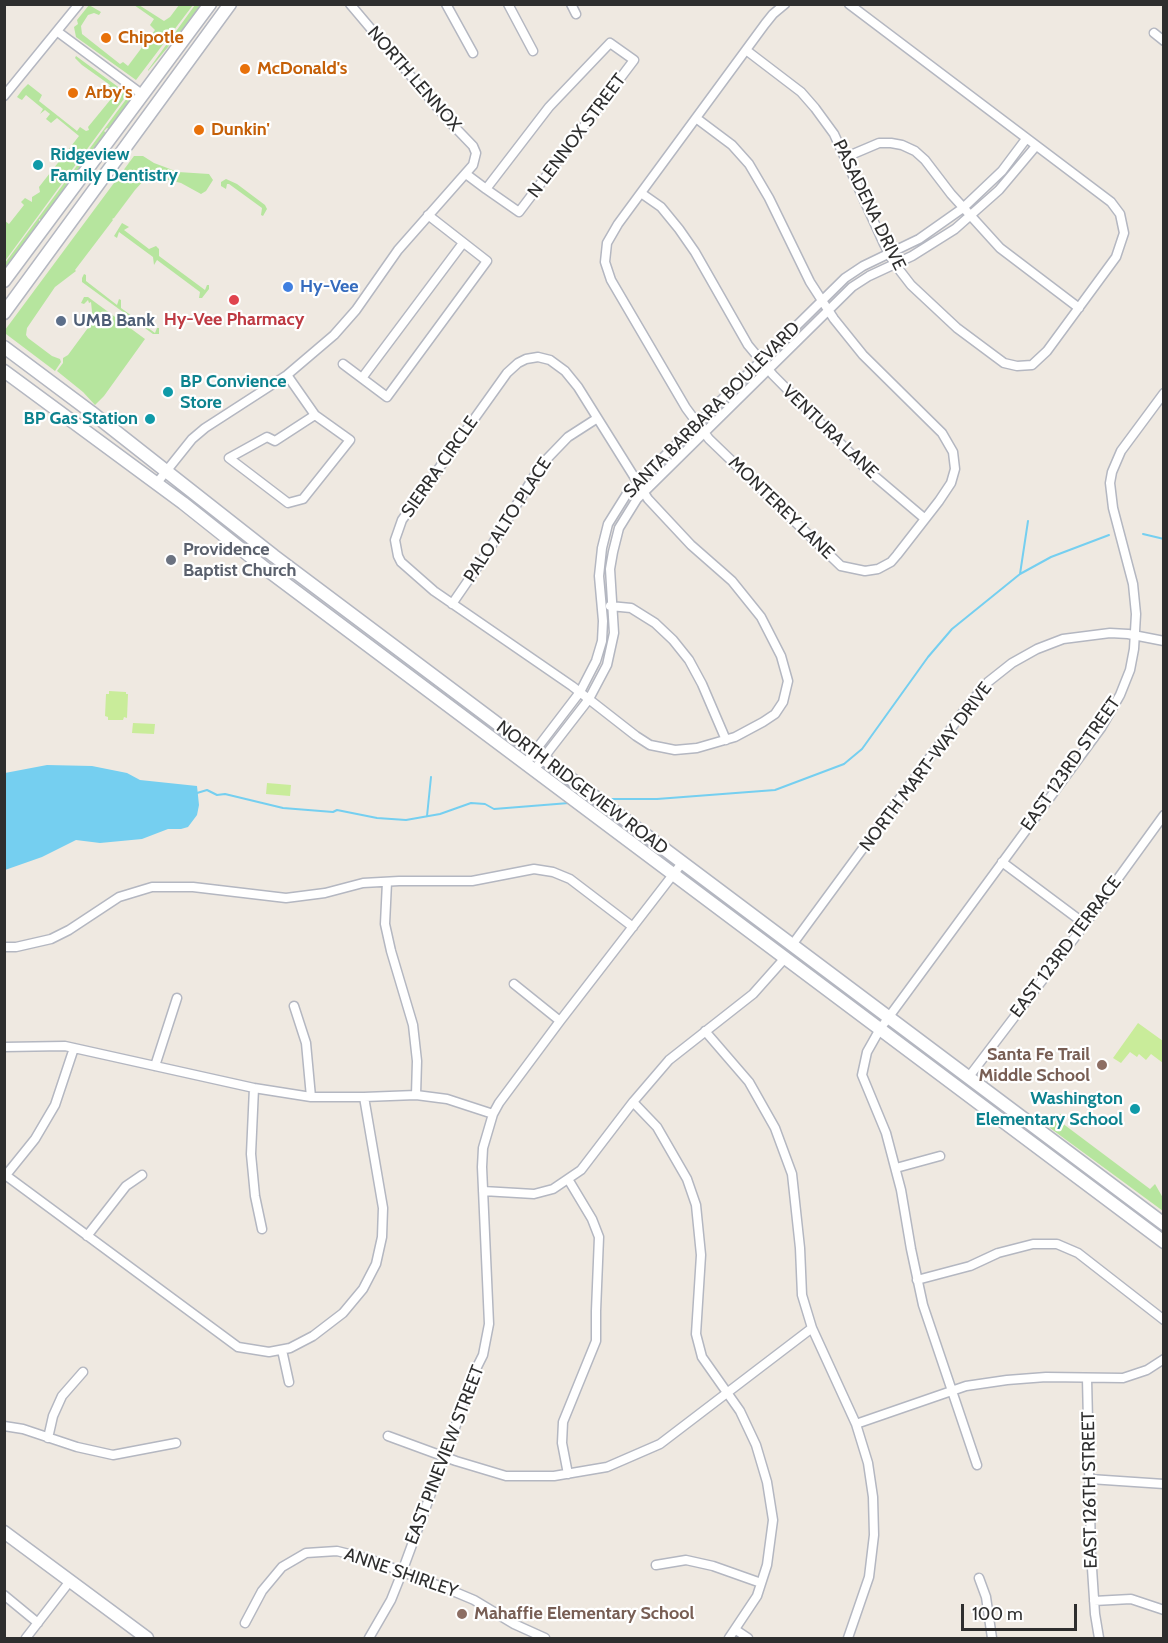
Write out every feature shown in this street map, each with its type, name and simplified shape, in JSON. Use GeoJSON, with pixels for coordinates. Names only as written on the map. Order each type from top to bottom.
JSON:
{"type":"FeatureCollection","features":[{"type":"Feature","properties":{"kind":"main road"},"geometry":{"type":"LineString","coordinates":[[4,281],[210,4]]}},
{"type":"Feature","properties":{"kind":"main road"},"geometry":{"type":"LineString","coordinates":[[4,313],[230,4]]}},
{"type":"Feature","properties":{"kind":"main road","name":"NORTH RIDGEVIEW ROAD"},"geometry":{"type":"LineString","coordinates":[[4,347],[91,412],[274,556],[1164,1224]]}},
{"type":"Feature","properties":{"kind":"main road","name":"NORTH RIDGEVIEW ROAD"},"geometry":{"type":"LineString","coordinates":[[4,371],[1164,1242]]}},
{"type":"Feature","properties":{"kind":"main road"},"geometry":{"type":"LineString","coordinates":[[4,1532],[147,1638]]}},
{"type":"Feature","properties":{"kind":"street"},"geometry":{"type":"LineString","coordinates":[[4,96],[79,4]]}},
{"type":"Feature","properties":{"kind":"street","name":"NORTH LENNOX"},"geometry":{"type":"LineString","coordinates":[[350,4],[447,119],[473,146],[476,153],[473,165],[466,174]]}},
{"type":"Feature","properties":{"kind":"street"},"geometry":{"type":"LineString","coordinates":[[446,4],[473,53]]}},
{"type":"Feature","properties":{"kind":"street"},"geometry":{"type":"LineString","coordinates":[[508,4],[533,51]]}},
{"type":"Feature","properties":{"kind":"street"},"geometry":{"type":"LineString","coordinates":[[571,4],[576,14]]}},
{"type":"Feature","properties":{"kind":"street"},"geometry":{"type":"LineString","coordinates":[[747,50],[773,14],[785,4]]}},
{"type":"Feature","properties":{"kind":"street","name":"PASADENA DRIVE"},"geometry":{"type":"LineString","coordinates":[[747,50],[794,86],[815,108],[834,134],[889,254],[911,285],[957,328],[1004,363],[1032,365],[1037,362],[1116,257],[1125,233],[1120,214],[1111,202],[849,4]]}},
{"type":"Feature","properties":{"kind":"street"},"geometry":{"type":"LineString","coordinates":[[58,32],[143,95]]}},
{"type":"Feature","properties":{"kind":"street"},"geometry":{"type":"LineString","coordinates":[[1154,33],[1164,41]]}},
{"type":"Feature","properties":{"kind":"street","name":"N LENNOX STREET"},"geometry":{"type":"LineString","coordinates":[[466,174],[486,189],[519,212],[634,60],[610,43],[549,107],[486,189]]}},
{"type":"Feature","properties":{"kind":"street","name":"MONTEREY LANE"},"geometry":{"type":"LineString","coordinates":[[696,118],[732,145],[757,175],[810,282],[828,310],[863,355],[948,440],[955,462],[954,476],[939,501],[897,555],[885,566],[865,571],[841,566],[704,432],[686,408],[607,269],[605,255],[607,243],[618,224],[696,118],[747,50]]}},
{"type":"Feature","properties":{"kind":"street","name":"SANTA BARBARA BOULEVARD"},"geometry":{"type":"LineString","coordinates":[[530,767],[592,672],[603,631],[599,566],[604,539],[618,504],[636,482],[853,272],[919,239],[963,208],[1002,171],[1026,139]]}},
{"type":"Feature","properties":{"kind":"street"},"geometry":{"type":"LineString","coordinates":[[846,157],[879,143],[891,143],[909,148],[925,160],[963,208],[1000,248],[1079,308]]}},
{"type":"Feature","properties":{"kind":"street","name":"SANTA BARBARA BOULEVARD"},"geometry":{"type":"LineString","coordinates":[[539,755],[589,699],[602,677],[612,646],[613,606],[610,569],[614,543],[628,511],[643,492],[828,310],[861,281],[926,248],[971,217],[999,190],[1036,146]]}},
{"type":"Feature","properties":{"kind":"street"},"geometry":{"type":"LineString","coordinates":[[156,484],[205,428],[287,375],[334,334],[356,310],[395,253],[466,174]]}},
{"type":"Feature","properties":{"kind":"street","name":"VENTURA LANE"},"geometry":{"type":"LineString","coordinates":[[641,193],[661,207],[679,229],[695,252],[748,345],[767,369],[865,468],[924,518]]}},
{"type":"Feature","properties":{"kind":"street"},"geometry":{"type":"LineString","coordinates":[[343,364],[387,397],[487,261],[428,215]]}},
{"type":"Feature","properties":{"kind":"street"},"geometry":{"type":"LineString","coordinates":[[362,378],[463,243]]}},
{"type":"Feature","properties":{"kind":"street","name":"SIERRA CIRCLE"},"geometry":{"type":"LineString","coordinates":[[538,357],[560,366],[596,419],[643,492],[677,531],[732,581],[749,600],[770,632],[788,674],[786,695],[775,714],[744,733],[687,750],[663,749],[642,741],[580,692],[452,604],[414,574],[398,556],[395,540],[397,529],[507,373],[518,363],[538,357]]}},
{"type":"Feature","properties":{"kind":"street"},"geometry":{"type":"LineString","coordinates":[[287,375],[315,414],[350,440],[303,499],[288,503],[229,458],[267,437],[274,441],[315,414]]}},
{"type":"Feature","properties":{"kind":"street","name":"EAST 123RD STREET"},"geometry":{"type":"LineString","coordinates":[[976,1465],[923,1305],[902,1190],[886,1133],[862,1075],[867,1052],[888,1017],[1114,707],[1130,670],[1136,635],[1136,614],[1132,584],[1113,508],[1110,483],[1121,451],[1164,393]]}},
{"type":"Feature","properties":{"kind":"street","name":"PALO ALTO PLACE"},"geometry":{"type":"LineString","coordinates":[[452,604],[485,556],[545,459],[568,436],[596,419]]}},
{"type":"Feature","properties":{"kind":"street"},"geometry":{"type":"LineString","coordinates":[[603,607],[631,608],[664,631],[681,649],[702,684],[726,740]]}},
{"type":"Feature","properties":{"kind":"street","name":"NORTH MART-WAY DRIVE"},"geometry":{"type":"LineString","coordinates":[[792,945],[969,704],[988,682],[1012,663],[1037,649],[1063,639],[1110,633],[1136,635],[1164,641]]}},
{"type":"Feature","properties":{"kind":"street","name":"EAST 123RD TERRACE"},"geometry":{"type":"LineString","coordinates":[[968,1078],[1164,816]]}},
{"type":"Feature","properties":{"kind":"street"},"geometry":{"type":"LineString","coordinates":[[4,1047],[64,1046],[254,1088],[311,1097],[364,1098],[416,1095],[447,1099],[493,1114],[499,1102],[682,862]]}},
{"type":"Feature","properties":{"kind":"street"},"geometry":{"type":"LineString","coordinates":[[1002,862],[1085,924]]}},
{"type":"Feature","properties":{"kind":"street"},"geometry":{"type":"LineString","coordinates":[[4,947],[16,947],[51,939],[69,930],[116,898],[152,887],[193,887],[286,898],[325,893],[363,883],[472,881],[518,871],[544,870],[562,875],[578,884],[633,927]]}},
{"type":"Feature","properties":{"kind":"street"},"geometry":{"type":"LineString","coordinates":[[387,882],[386,924],[391,951],[413,1025],[417,1060],[416,1095]]}},
{"type":"Feature","properties":{"kind":"street"},"geometry":{"type":"LineString","coordinates":[[483,1191],[534,1194],[554,1189],[581,1170],[633,1102],[669,1060],[753,994],[785,958]]}},
{"type":"Feature","properties":{"kind":"street"},"geometry":{"type":"LineString","coordinates":[[514,984],[560,1021]]}},
{"type":"Feature","properties":{"kind":"street"},"geometry":{"type":"LineString","coordinates":[[155,1066],[177,998]]}},
{"type":"Feature","properties":{"kind":"street"},"geometry":{"type":"LineString","coordinates":[[294,1006],[306,1042],[311,1097]]}},
{"type":"Feature","properties":{"kind":"street"},"geometry":{"type":"LineString","coordinates":[[705,1031],[749,1082],[775,1128],[792,1174],[800,1248],[802,1295],[812,1328],[856,1424],[868,1463],[873,1497],[874,1535],[869,1577],[848,1638]]}},
{"type":"Feature","properties":{"kind":"street"},"geometry":{"type":"LineString","coordinates":[[74,1048],[55,1105],[35,1138],[5,1175],[238,1347],[269,1352],[290,1348],[313,1336],[343,1312],[363,1289],[375,1264],[382,1237],[383,1208],[364,1098]]}},
{"type":"Feature","properties":{"kind":"street"},"geometry":{"type":"LineString","coordinates":[[254,1088],[251,1154],[255,1196],[262,1229]]}},
{"type":"Feature","properties":{"kind":"street"},"geometry":{"type":"LineString","coordinates":[[633,1102],[657,1127],[687,1179],[696,1205],[701,1255],[696,1334],[702,1357],[740,1412],[756,1445],[767,1482],[773,1520],[766,1565],[757,1596],[729,1638]]}},
{"type":"Feature","properties":{"kind":"street","name":"EAST PINEVIEW STREET"},"geometry":{"type":"LineString","coordinates":[[369,1638],[391,1600],[468,1385],[483,1355],[489,1324],[483,1148],[493,1114]]}},
{"type":"Feature","properties":{"kind":"street"},"geometry":{"type":"LineString","coordinates":[[896,1168],[940,1156]]}},
{"type":"Feature","properties":{"kind":"street"},"geometry":{"type":"LineString","coordinates":[[87,1236],[126,1186],[142,1175]]}},
{"type":"Feature","properties":{"kind":"street"},"geometry":{"type":"LineString","coordinates":[[567,1474],[562,1443],[563,1422],[596,1341],[599,1237],[592,1219],[568,1179]]}},
{"type":"Feature","properties":{"kind":"street"},"geometry":{"type":"LineString","coordinates":[[917,1280],[970,1266],[998,1253],[1033,1244],[1058,1244],[1078,1254],[1164,1320]]}},
{"type":"Feature","properties":{"kind":"street"},"geometry":{"type":"LineString","coordinates":[[388,1436],[444,1457],[506,1476],[554,1476],[607,1467],[660,1444],[812,1328]]}},
{"type":"Feature","properties":{"kind":"street"},"geometry":{"type":"LineString","coordinates":[[282,1350],[289,1382]]}},
{"type":"Feature","properties":{"kind":"street"},"geometry":{"type":"LineString","coordinates":[[856,1424],[966,1386],[1046,1377],[1123,1378],[1148,1370],[1164,1359]]}},
{"type":"Feature","properties":{"kind":"street"},"geometry":{"type":"LineString","coordinates":[[48,1438],[53,1416],[62,1396],[83,1372]]}},
{"type":"Feature","properties":{"kind":"street","name":"EAST 126TH STREET"},"geometry":{"type":"LineString","coordinates":[[1087,1378],[1091,1553],[1099,1638]]}},
{"type":"Feature","properties":{"kind":"street"},"geometry":{"type":"LineString","coordinates":[[4,1426],[23,1429],[77,1447],[113,1455],[176,1443]]}},
{"type":"Feature","properties":{"kind":"street"},"geometry":{"type":"LineString","coordinates":[[1090,1479],[1164,1484]]}},
{"type":"Feature","properties":{"kind":"street","name":"ANNE SHIRLEY"},"geometry":{"type":"LineString","coordinates":[[245,1623],[262,1591],[282,1567],[306,1552],[337,1551],[369,1559],[474,1600],[513,1624],[545,1638]]}},
{"type":"Feature","properties":{"kind":"street"},"geometry":{"type":"LineString","coordinates":[[656,1565],[686,1560],[713,1566],[761,1583]]}},
{"type":"Feature","properties":{"kind":"street"},"geometry":{"type":"LineString","coordinates":[[979,1578],[986,1596],[992,1638]]}},
{"type":"Feature","properties":{"kind":"street"},"geometry":{"type":"LineString","coordinates":[[26,1638],[70,1581]]}},
{"type":"Feature","properties":{"kind":"street"},"geometry":{"type":"LineString","coordinates":[[4,1594],[38,1623]]}},
{"type":"Feature","properties":{"kind":"street"},"geometry":{"type":"LineString","coordinates":[[1094,1601],[1131,1599],[1164,1610]]}},
{"type":"Feature","properties":{"kind":"street"},"geometry":{"type":"LineString","coordinates":[[735,1629],[748,1638]]}},
{"type":"Feature","properties":{"kind":"green space"},"geometry":{"type":"Polygon","coordinates":[[[89,5],[101,12],[99,15],[94,13],[88,15],[81,26],[82,34],[120,64],[123,62],[128,66],[155,30],[150,25],[154,19],[134,5],[139,5],[164,21],[179,5],[193,5],[136,80],[76,37],[74,27],[89,5]]]}},
{"type":"Feature","properties":{"kind":"green space"},"geometry":{"type":"Polygon","coordinates":[[[195,5],[203,5],[148,71],[148,70],[195,5]]]}},
{"type":"Feature","properties":{"kind":"green space"},"geometry":{"type":"Polygon","coordinates":[[[76,56],[121,89],[126,96],[5,261],[5,221],[9,224],[24,205],[21,202],[25,198],[32,202],[32,197],[40,192],[39,187],[79,136],[57,118],[51,123],[46,119],[50,114],[45,110],[40,114],[43,109],[26,95],[22,100],[17,97],[28,84],[42,95],[39,101],[77,131],[80,127],[86,131],[89,130],[88,127],[111,99],[114,99],[106,92],[110,85],[82,65],[75,58],[76,56]]]}},
{"type":"Feature","properties":{"kind":"green space"},"geometry":{"type":"Polygon","coordinates":[[[130,94],[130,103],[110,130],[107,128],[104,131],[107,134],[77,175],[74,173],[72,176],[74,179],[44,217],[39,219],[39,223],[5,271],[5,263],[130,94]]]}},
{"type":"Feature","properties":{"kind":"green space"},"geometry":{"type":"Polygon","coordinates":[[[134,156],[143,156],[178,172],[209,174],[213,180],[206,191],[201,194],[181,183],[161,178],[145,179],[135,190],[76,271],[55,287],[27,328],[28,338],[52,356],[60,359],[61,362],[55,371],[6,334],[5,330],[134,156]]]}},
{"type":"Feature","properties":{"kind":"green space"},"geometry":{"type":"Polygon","coordinates":[[[226,179],[237,184],[265,205],[267,209],[263,216],[261,215],[262,208],[229,184],[226,189],[221,186],[221,182],[226,179]]]}},
{"type":"Feature","properties":{"kind":"green space"},"geometry":{"type":"Polygon","coordinates":[[[122,223],[129,227],[124,230],[149,249],[156,246],[159,249],[159,256],[205,290],[209,285],[209,289],[202,298],[199,298],[200,292],[157,260],[154,265],[153,257],[119,232],[117,238],[114,236],[122,223]]]}},
{"type":"Feature","properties":{"kind":"green space"},"geometry":{"type":"Polygon","coordinates":[[[84,274],[86,281],[117,305],[119,299],[121,300],[121,308],[155,333],[159,328],[159,334],[153,334],[82,282],[84,274]]]}},
{"type":"Feature","properties":{"kind":"green space"},"geometry":{"type":"Polygon","coordinates":[[[84,297],[88,297],[145,339],[95,405],[57,371],[63,363],[63,358],[68,355],[93,321],[91,302],[89,303],[88,300],[84,304],[81,303],[84,297]]]}},
{"type":"Feature","properties":{"kind":"green space"},"geometry":{"type":"Polygon","coordinates":[[[109,691],[128,694],[127,718],[108,720],[105,716],[106,694],[109,694],[109,691]]]}},
{"type":"Feature","properties":{"kind":"green space"},"geometry":{"type":"Polygon","coordinates":[[[133,723],[155,724],[154,734],[132,733],[133,723]]]}},
{"type":"Feature","properties":{"kind":"green space"},"geometry":{"type":"Polygon","coordinates":[[[267,783],[291,785],[290,796],[266,794],[267,783]]]}},
{"type":"Feature","properties":{"kind":"green space"},"geometry":{"type":"Polygon","coordinates":[[[1138,1023],[1163,1041],[1163,1063],[1151,1054],[1146,1060],[1139,1054],[1137,1057],[1130,1052],[1121,1063],[1113,1058],[1138,1023]]]}},
{"type":"Feature","properties":{"kind":"green space"},"geometry":{"type":"Polygon","coordinates":[[[1056,1114],[1066,1117],[1062,1123],[1150,1189],[1155,1184],[1163,1198],[1163,1211],[1050,1128],[1047,1123],[1056,1114]]]}},
{"type":"Feature","properties":{"kind":"water"},"geometry":{"type":"Polygon","coordinates":[[[47,765],[92,766],[127,773],[140,780],[197,786],[199,805],[197,815],[188,827],[168,829],[142,839],[100,843],[76,840],[42,857],[5,870],[5,773],[47,765]]]}},
{"type":"Feature","properties":{"kind":"waterway"},"geometry":{"type":"LineString","coordinates":[[1020,574],[1028,521]]}},
{"type":"Feature","properties":{"kind":"waterway"},"geometry":{"type":"LineString","coordinates":[[1143,534],[1164,539]]}},
{"type":"Feature","properties":{"kind":"waterway"},"geometry":{"type":"LineString","coordinates":[[607,799],[657,799],[775,790],[844,764],[862,749],[928,657],[952,629],[1020,574],[1051,557],[1109,535]]}},
{"type":"Feature","properties":{"kind":"waterway"},"geometry":{"type":"LineString","coordinates":[[427,816],[431,777]]}},
{"type":"Feature","properties":{"kind":"waterway"},"geometry":{"type":"LineString","coordinates":[[197,793],[207,790],[217,795],[225,794],[283,808],[333,812],[337,810],[377,818],[406,820],[440,814],[471,803],[485,804],[494,809],[569,803]]}},
{"type":"Feature","properties":{"kind":"place","name":"Chipotle"},"geometry":{"type":"Point","coordinates":[106,38]}},
{"type":"Feature","properties":{"kind":"place","name":"McDonald's"},"geometry":{"type":"Point","coordinates":[245,69]}},
{"type":"Feature","properties":{"kind":"place","name":"Arby's"},"geometry":{"type":"Point","coordinates":[73,93]}},
{"type":"Feature","properties":{"kind":"place","name":"Dunkin'"},"geometry":{"type":"Point","coordinates":[199,130]}},
{"type":"Feature","properties":{"kind":"place","name":"Ridgeview Family Dentistry"},"geometry":{"type":"Point","coordinates":[38,165]}},
{"type":"Feature","properties":{"kind":"place","name":"Hy-Vee"},"geometry":{"type":"Point","coordinates":[288,287]}},
{"type":"Feature","properties":{"kind":"place","name":"Hy-Vee Pharmacy"},"geometry":{"type":"Point","coordinates":[234,300]}},
{"type":"Feature","properties":{"kind":"place","name":"UMB Bank"},"geometry":{"type":"Point","coordinates":[61,321]}},
{"type":"Feature","properties":{"kind":"place","name":"BP Convience Store"},"geometry":{"type":"Point","coordinates":[168,392]}},
{"type":"Feature","properties":{"kind":"place","name":"BP Gas Station"},"geometry":{"type":"Point","coordinates":[150,419]}},
{"type":"Feature","properties":{"kind":"place","name":"Providence Baptist Church"},"geometry":{"type":"Point","coordinates":[171,560]}},
{"type":"Feature","properties":{"kind":"place","name":"Santa Fe Trail Middle School"},"geometry":{"type":"Point","coordinates":[1102,1065]}},
{"type":"Feature","properties":{"kind":"place","name":"Washington Elementary School"},"geometry":{"type":"Point","coordinates":[1135,1109]}},
{"type":"Feature","properties":{"kind":"place","name":"Mahaffie Elementary School"},"geometry":{"type":"Point","coordinates":[462,1614]}}]}
